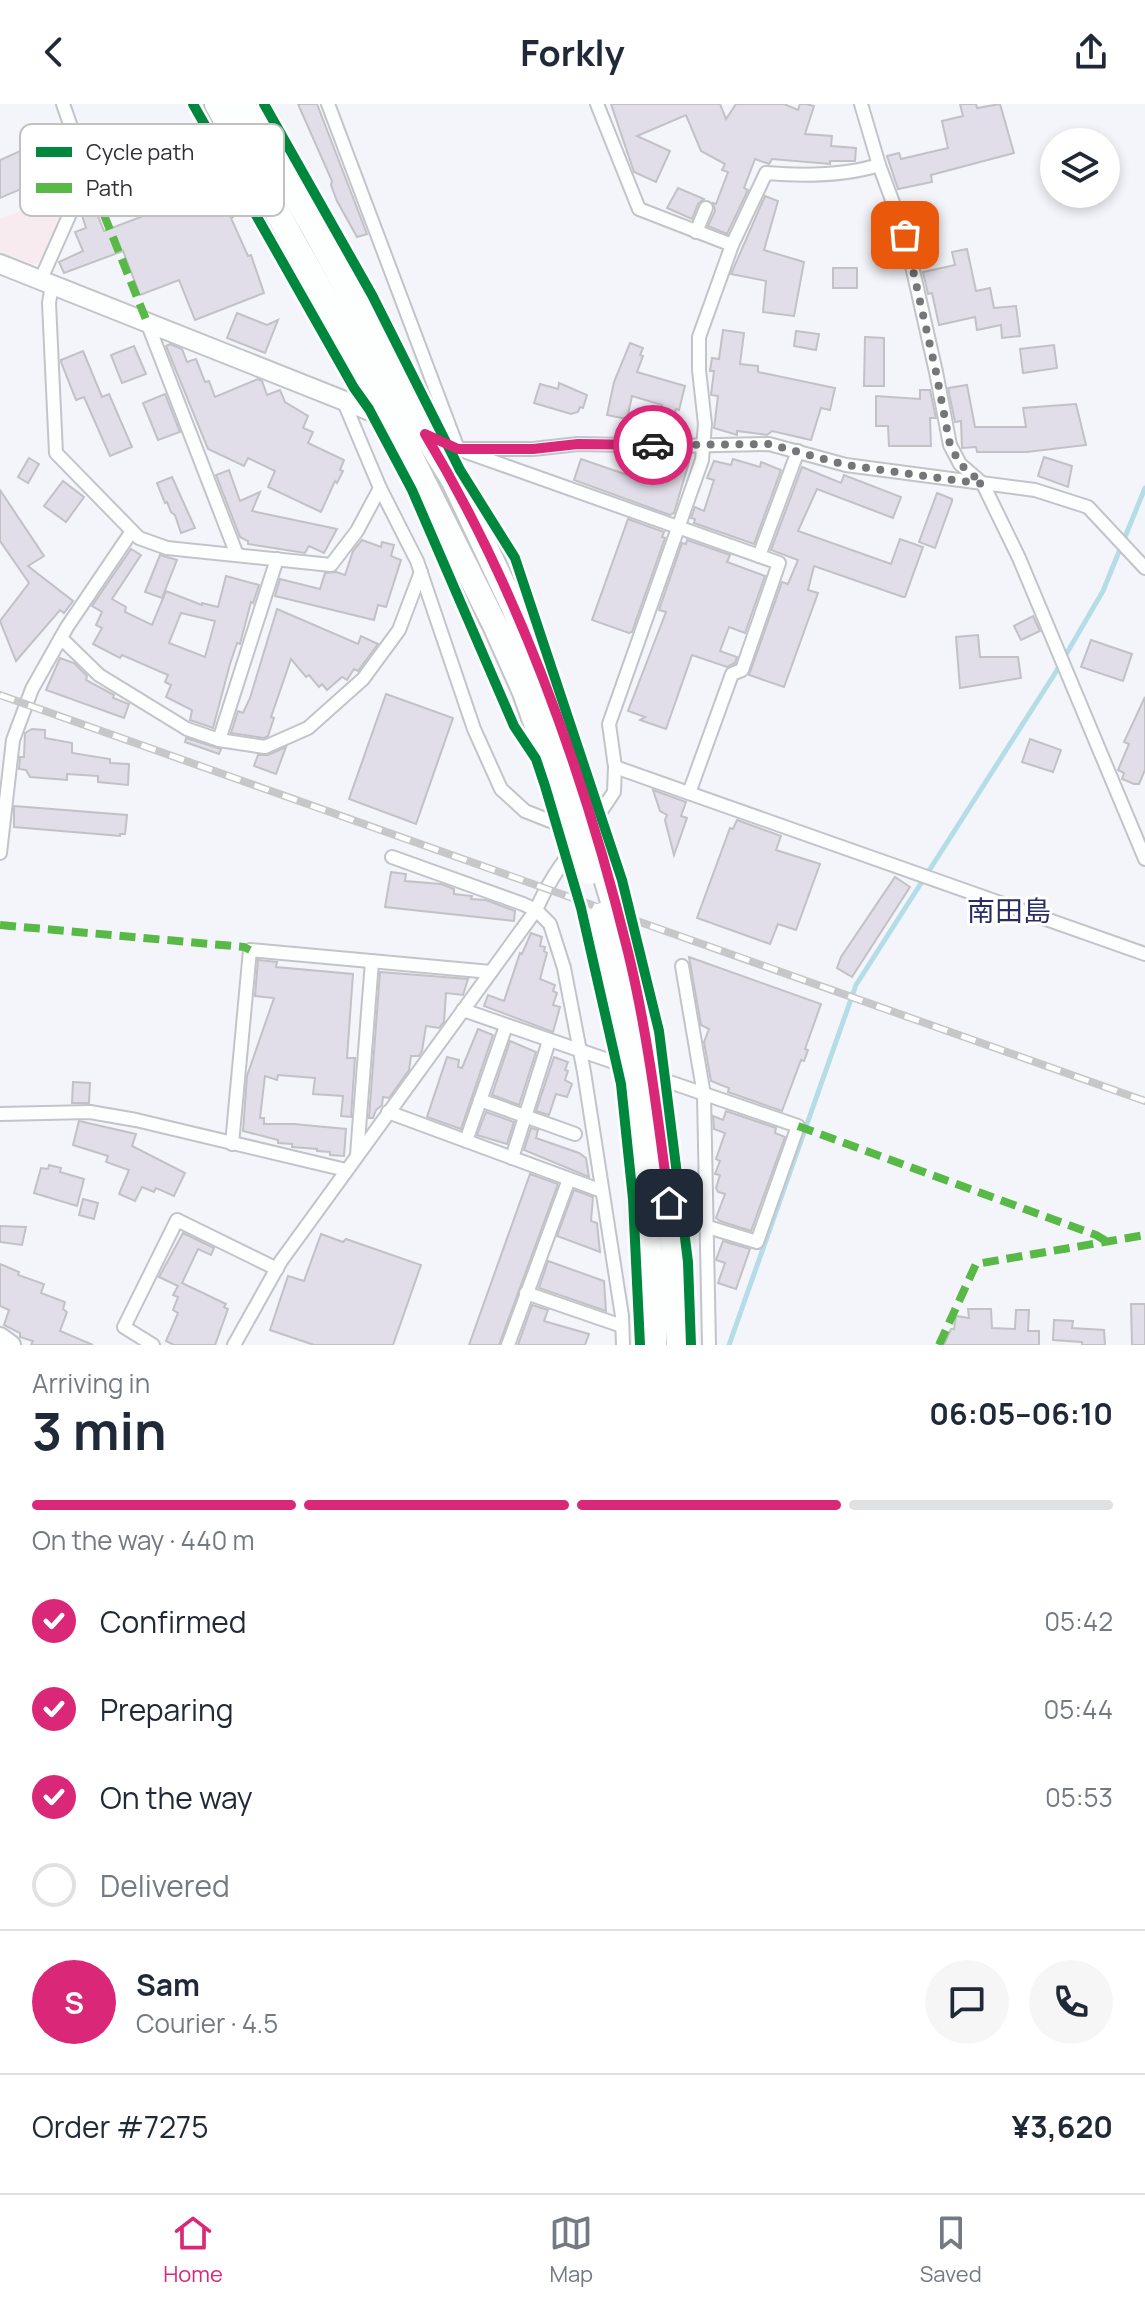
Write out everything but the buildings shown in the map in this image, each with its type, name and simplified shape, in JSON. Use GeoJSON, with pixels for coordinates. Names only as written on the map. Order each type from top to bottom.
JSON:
{"type":"FeatureCollection","features":[{"type":"Feature","properties":{"kind":"highway"},"geometry":{"type":"LineString","coordinates":[[217,104],[228,124]]}},
{"type":"Feature","properties":{"kind":"highway"},"geometry":{"type":"LineString","coordinates":[[242,104],[254,124]]}},
{"type":"Feature","properties":{"kind":"highway"},"geometry":{"type":"LineString","coordinates":[[284,176],[425,434],[454,481],[515,610],[567,779],[606,927],[672,1227],[679,1345]]}},
{"type":"Feature","properties":{"kind":"highway"},"geometry":{"type":"LineString","coordinates":[[279,216],[392,419],[496,627],[567,779]]}},
{"type":"Feature","properties":{"kind":"highway"},"geometry":{"type":"LineString","coordinates":[[649,1132],[654,1345]]}},
{"type":"Feature","properties":{"kind":"street"},"geometry":{"type":"LineString","coordinates":[[63,104],[70,124]]}},
{"type":"Feature","properties":{"kind":"street"},"geometry":{"type":"LineString","coordinates":[[328,104],[458,449]]}},
{"type":"Feature","properties":{"kind":"street"},"geometry":{"type":"LineString","coordinates":[[597,104],[639,209],[732,245]]}},
{"type":"Feature","properties":{"kind":"street"},"geometry":{"type":"LineString","coordinates":[[861,104],[905,235],[950,445],[960,464],[983,484],[1019,558],[1145,859]]}},
{"type":"Feature","properties":{"kind":"street"},"geometry":{"type":"LineString","coordinates":[[234,1345],[277,1269],[536,910],[561,863],[614,792],[615,767],[609,724],[702,460],[699,337],[732,245],[766,173],[789,175],[860,171],[879,165]]}},
{"type":"Feature","properties":{"kind":"street"},"geometry":{"type":"LineString","coordinates":[[696,232],[706,208]]}},
{"type":"Feature","properties":{"kind":"street"},"geometry":{"type":"LineString","coordinates":[[71,216],[46,282],[56,453],[139,538],[167,548],[331,565],[357,531],[380,488]]}},
{"type":"Feature","properties":{"kind":"street"},"geometry":{"type":"LineString","coordinates":[[0,264],[392,419],[458,449],[779,563],[742,670],[732,674],[689,793]]}},
{"type":"Feature","properties":{"kind":"street"},"geometry":{"type":"LineString","coordinates":[[147,322],[237,555]]}},
{"type":"Feature","properties":{"kind":"street"},"geometry":{"type":"LineString","coordinates":[[343,400],[380,488],[421,572],[474,729],[501,789],[525,811],[585,834]]}},
{"type":"Feature","properties":{"kind":"street"},"geometry":{"type":"LineString","coordinates":[[458,449],[533,449],[578,444],[769,444],[846,465],[1035,490],[1088,507],[1145,568]]}},
{"type":"Feature","properties":{"kind":"street"},"geometry":{"type":"LineString","coordinates":[[759,556],[798,451]]}},
{"type":"Feature","properties":{"kind":"street"},"geometry":{"type":"LineString","coordinates":[[0,853],[13,740],[32,689],[61,638],[132,531]]}},
{"type":"Feature","properties":{"kind":"street"},"geometry":{"type":"LineString","coordinates":[[219,740],[277,559]]}},
{"type":"Feature","properties":{"kind":"street"},"geometry":{"type":"LineString","coordinates":[[61,638],[99,675],[187,729],[219,740],[265,747],[308,728],[363,679],[399,630],[421,572]]}},
{"type":"Feature","properties":{"kind":"street"},"geometry":{"type":"LineString","coordinates":[[615,767],[1145,954]]}},
{"type":"Feature","properties":{"kind":"street"},"geometry":{"type":"LineString","coordinates":[[392,857],[536,910],[550,924],[564,968],[580,1051],[623,1345]]}},
{"type":"Feature","properties":{"kind":"street"},"geometry":{"type":"LineString","coordinates":[[232,1144],[250,950],[491,972]]}},
{"type":"Feature","properties":{"kind":"street"},"geometry":{"type":"LineString","coordinates":[[357,1155],[372,961]]}},
{"type":"Feature","properties":{"kind":"street"},"geometry":{"type":"LineString","coordinates":[[682,966],[704,1095],[709,1345]]}},
{"type":"Feature","properties":{"kind":"street"},"geometry":{"type":"LineString","coordinates":[[463,1010],[798,1126],[757,1242],[708,1227]]}},
{"type":"Feature","properties":{"kind":"street"},"geometry":{"type":"LineString","coordinates":[[466,1141],[506,1026]]}},
{"type":"Feature","properties":{"kind":"street"},"geometry":{"type":"LineString","coordinates":[[512,1158],[549,1041]]}},
{"type":"Feature","properties":{"kind":"street"},"geometry":{"type":"LineString","coordinates":[[480,1100],[575,1134]]}},
{"type":"Feature","properties":{"kind":"street"},"geometry":{"type":"LineString","coordinates":[[0,1114],[90,1112],[346,1170]]}},
{"type":"Feature","properties":{"kind":"street"},"geometry":{"type":"LineString","coordinates":[[388,1112],[602,1191]]}},
{"type":"Feature","properties":{"kind":"street"},"geometry":{"type":"LineString","coordinates":[[508,1345],[569,1179]]}},
{"type":"Feature","properties":{"kind":"street"},"geometry":{"type":"LineString","coordinates":[[153,1345],[124,1327],[177,1220],[277,1269]]}},
{"type":"Feature","properties":{"kind":"street"},"geometry":{"type":"LineString","coordinates":[[526,1293],[622,1326]]}},
{"type":"Feature","properties":{"kind":"street"},"geometry":{"type":"LineString","coordinates":[[0,1337],[11,1345]]}},
{"type":"Feature","properties":{"kind":"shaded area"},"geometry":{"type":"Polygon","coordinates":[[[20,211],[20,216],[62,216],[41,262],[33,264],[0,253],[0,219],[20,211]]]}},
{"type":"Feature","properties":{"kind":"waterway"},"geometry":{"type":"LineString","coordinates":[[729,1345],[856,985],[1054,675],[1103,591],[1145,488]]}},
{"type":"Feature","properties":{"kind":"railway"},"geometry":{"type":"LineString","coordinates":[[0,695],[1145,1101]]}},
{"type":"Feature","properties":{"kind":"marked path"},"geometry":{"type":"LineString","coordinates":[[104,216],[147,322]]}},
{"type":"Feature","properties":{"kind":"marked path"},"geometry":{"type":"LineString","coordinates":[[0,925],[250,950]]}},
{"type":"Feature","properties":{"kind":"marked path"},"geometry":{"type":"LineString","coordinates":[[798,1126],[1106,1241]]}},
{"type":"Feature","properties":{"kind":"marked path"},"geometry":{"type":"LineString","coordinates":[[939,1345],[976,1264],[1145,1235]]}},
{"type":"Feature","properties":{"kind":"cycle path"},"geometry":{"type":"LineString","coordinates":[[193,104],[204,124]]}},
{"type":"Feature","properties":{"kind":"cycle path"},"geometry":{"type":"LineString","coordinates":[[264,104],[275,124]]}},
{"type":"Feature","properties":{"kind":"cycle path"},"geometry":{"type":"LineString","coordinates":[[284,139],[372,295],[460,470],[515,558],[622,880],[659,1031],[688,1262],[691,1345]]}},
{"type":"Feature","properties":{"kind":"cycle path"},"geometry":{"type":"LineString","coordinates":[[256,216],[369,409],[412,490],[514,726],[536,759],[581,908],[621,1084],[633,1199],[640,1345]]}},
{"type":"Feature","properties":{"kind":"way so far"},"geometry":{"type":"LineString","coordinates":[[653,445],[769,444],[846,465],[983,484],[960,464],[950,445],[905,235]]}},
{"type":"Feature","properties":{"kind":"district","name":"南田島"},"geometry":{"type":"Point","coordinates":[1009,911]}},
{"type":"Feature","properties":{"kind":"route"},"geometry":{"type":"LineString","coordinates":[[653,445],[578,444],[533,449],[458,449],[425,434],[454,481],[515,610],[576,775],[628,953],[654,1087],[669,1203]]}}]}
